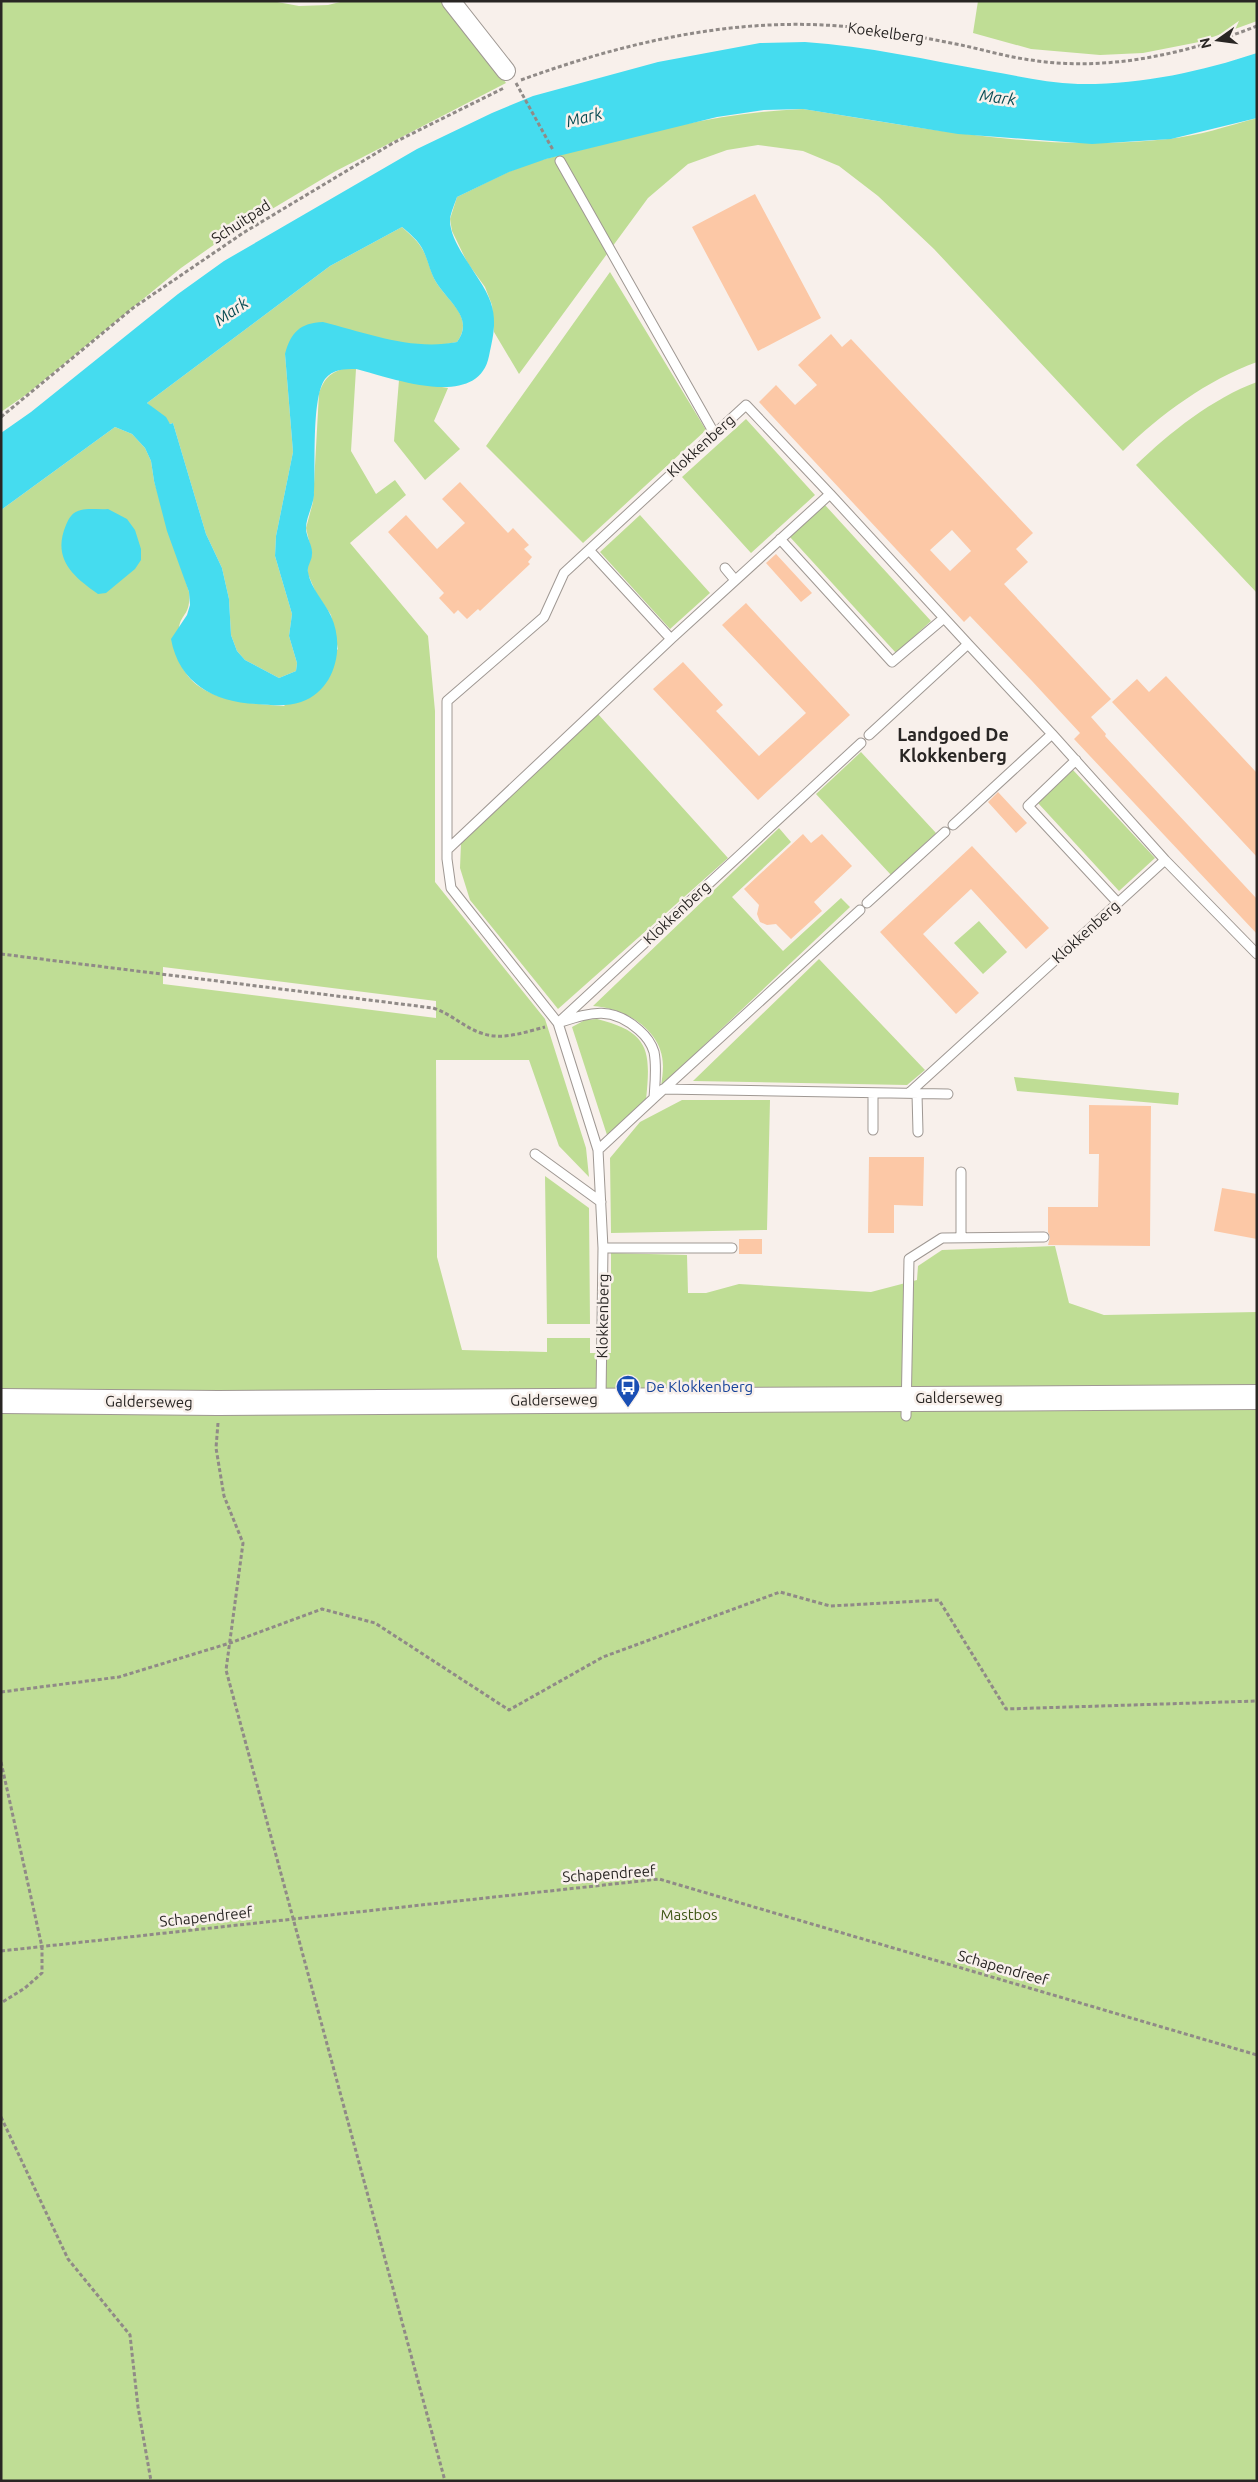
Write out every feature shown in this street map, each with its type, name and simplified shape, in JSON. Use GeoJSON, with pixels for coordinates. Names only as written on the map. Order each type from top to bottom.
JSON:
{"type":"FeatureCollection","features":[{"type":"Feature","properties":{"kind":"street"},"geometry":{"type":"LineString","coordinates":[[451,1],[511,77]]}},
{"type":"Feature","properties":{"kind":"street","name":"Galderseweg"},"geometry":{"type":"LineString","coordinates":[[1,1401],[218,1403],[601,1399],[907,1407],[1257,1397]]}},
{"type":"Feature","properties":{"kind":"lane"},"geometry":{"type":"LineString","coordinates":[[560,161],[714,432]]}},
{"type":"Feature","properties":{"kind":"lane","name":"Klokkenberg"},"geometry":{"type":"LineString","coordinates":[[601,1399],[603,1248],[598,1150],[558,1023],[451,888],[447,850],[447,701],[544,617],[564,573],[714,432],[746,406],[1076,760],[1165,860],[913,1093]]}},
{"type":"Feature","properties":{"kind":"lane"},"geometry":{"type":"LineString","coordinates":[[447,850],[671,639],[830,494]]}},
{"type":"Feature","properties":{"kind":"lane"},"geometry":{"type":"LineString","coordinates":[[780,540],[892,662],[944,618]]}},
{"type":"Feature","properties":{"kind":"lane"},"geometry":{"type":"LineString","coordinates":[[589,550],[671,639]]}},
{"type":"Feature","properties":{"kind":"lane"},"geometry":{"type":"LineString","coordinates":[[725,568],[735,580]]}},
{"type":"Feature","properties":{"kind":"lane"},"geometry":{"type":"LineString","coordinates":[[869,735],[968,644]]}},
{"type":"Feature","properties":{"kind":"lane"},"geometry":{"type":"LineString","coordinates":[[953,825],[1052,734]]}},
{"type":"Feature","properties":{"kind":"lane","name":"Klokkenberg"},"geometry":{"type":"LineString","coordinates":[[558,1023],[861,742]]}},
{"type":"Feature","properties":{"kind":"lane"},"geometry":{"type":"LineString","coordinates":[[1076,760],[1028,806],[1118,903]]}},
{"type":"Feature","properties":{"kind":"lane"},"geometry":{"type":"LineString","coordinates":[[867,903],[945,832]]}},
{"type":"Feature","properties":{"kind":"lane"},"geometry":{"type":"LineString","coordinates":[[1165,860],[1257,954]]}},
{"type":"Feature","properties":{"kind":"lane"},"geometry":{"type":"LineString","coordinates":[[598,1150],[860,910]]}},
{"type":"Feature","properties":{"kind":"lane"},"geometry":{"type":"LineString","coordinates":[[558,1023],[586,1014],[614,1013],[636,1027],[648,1038],[653,1050],[656,1064],[654,1098]]}},
{"type":"Feature","properties":{"kind":"lane"},"geometry":{"type":"LineString","coordinates":[[663,1089],[948,1094]]}},
{"type":"Feature","properties":{"kind":"lane"},"geometry":{"type":"LineString","coordinates":[[873,1093],[873,1130]]}},
{"type":"Feature","properties":{"kind":"lane"},"geometry":{"type":"LineString","coordinates":[[913,1093],[918,1132]]}},
{"type":"Feature","properties":{"kind":"lane"},"geometry":{"type":"LineString","coordinates":[[536,1154],[601,1202]]}},
{"type":"Feature","properties":{"kind":"lane"},"geometry":{"type":"LineString","coordinates":[[961,1172],[961,1238]]}},
{"type":"Feature","properties":{"kind":"lane"},"geometry":{"type":"LineString","coordinates":[[907,1407],[909,1259],[942,1238],[1044,1237]]}},
{"type":"Feature","properties":{"kind":"lane"},"geometry":{"type":"LineString","coordinates":[[603,1248],[732,1248]]}},
{"type":"Feature","properties":{"kind":"path","name":"Koekelberg"},"geometry":{"type":"LineString","coordinates":[[511,77],[550,70],[673,36],[737,26],[825,25],[878,30],[1032,60],[1077,64],[1141,60],[1206,44],[1257,26]]}},
{"type":"Feature","properties":{"kind":"path"},"geometry":{"type":"LineString","coordinates":[[511,77],[560,161]]}},
{"type":"Feature","properties":{"kind":"path","name":"Schuitpad"},"geometry":{"type":"LineString","coordinates":[[1,417],[133,308],[242,233],[393,143],[511,77]]}},
{"type":"Feature","properties":{"kind":"path"},"geometry":{"type":"LineString","coordinates":[[1,954],[433,1008],[450,1014],[482,1034],[508,1036],[558,1023]]}},
{"type":"Feature","properties":{"kind":"path"},"geometry":{"type":"LineString","coordinates":[[218,1403],[216,1448],[224,1496],[243,1543],[226,1670],[445,2481]]}},
{"type":"Feature","properties":{"kind":"path"},"geometry":{"type":"LineString","coordinates":[[1,1692],[119,1676],[230,1643],[322,1609],[374,1623],[509,1710],[603,1657],[780,1592],[830,1606],[939,1600],[1006,1709],[1257,1701]]}},
{"type":"Feature","properties":{"kind":"path"},"geometry":{"type":"LineString","coordinates":[[1,1762],[42,1947],[42,1973],[25,1988],[1,2003]]}},
{"type":"Feature","properties":{"kind":"path","name":"Schapendreef"},"geometry":{"type":"LineString","coordinates":[[1,1951],[659,1879],[1257,2055]]}},
{"type":"Feature","properties":{"kind":"path"},"geometry":{"type":"LineString","coordinates":[[1,2117],[68,2259],[130,2335],[138,2406],[151,2481]]}},
{"type":"Feature","properties":{"kind":"green space"},"geometry":{"type":"Polygon","coordinates":[[[1,1],[272,1],[299,6],[328,5],[344,1],[446,1],[506,83],[334,172],[225,237],[181,268],[27,394],[1,412],[1,1]]]}},
{"type":"Feature","properties":{"kind":"green space"},"geometry":{"type":"Polygon","coordinates":[[[978,1],[1257,1],[1257,21],[1199,42],[1143,53],[1100,55],[1031,49],[973,33],[978,1]]]}},
{"type":"Feature","properties":{"kind":"green space"},"geometry":{"type":"Polygon","coordinates":[[[803,109],[939,131],[1031,141],[1076,143],[1122,143],[1179,138],[1257,118],[1257,362],[1220,378],[1185,399],[1123,451],[934,249],[878,196],[839,166],[803,151],[758,145],[727,150],[688,164],[648,198],[519,374],[494,332],[492,305],[485,287],[467,262],[452,231],[450,219],[457,197],[529,164],[622,139],[699,121],[750,113],[803,109]]]}},
{"type":"Feature","properties":{"kind":"green space"},"geometry":{"type":"Polygon","coordinates":[[[402,227],[421,247],[436,282],[458,310],[463,325],[462,333],[457,342],[436,346],[409,344],[285,354],[293,452],[276,536],[275,556],[292,614],[289,636],[297,663],[296,671],[279,678],[245,660],[237,651],[231,635],[229,599],[222,568],[206,534],[173,423],[170,424],[147,403],[330,266],[402,227]]]}},
{"type":"Feature","properties":{"kind":"green space"},"geometry":{"type":"Polygon","coordinates":[[[610,272],[706,430],[583,543],[486,446],[610,272]]]}},
{"type":"Feature","properties":{"kind":"green space","name":"Mastbos"},"geometry":{"type":"Polygon","coordinates":[[[342,369],[356,369],[351,451],[376,494],[395,480],[406,495],[350,543],[428,636],[435,711],[435,882],[545,1019],[586,1148],[589,1177],[559,1146],[529,1060],[436,1060],[437,1257],[462,1350],[547,1352],[547,1338],[590,1338],[590,1353],[611,1353],[611,1253],[687,1255],[688,1293],[706,1293],[739,1284],[871,1292],[917,1280],[918,1266],[942,1250],[1055,1246],[1069,1303],[1104,1315],[1257,1312],[1257,2481],[1,2481],[1,510],[115,427],[132,434],[145,448],[151,461],[154,481],[189,592],[189,606],[179,628],[178,651],[183,669],[194,682],[208,692],[245,702],[284,706],[338,649],[331,615],[316,593],[308,574],[308,565],[312,554],[306,528],[313,502],[319,393],[327,378],[342,369]],[[163,967],[163,984],[436,1018],[436,1001],[163,967]]]}},
{"type":"Feature","properties":{"kind":"green space"},"geometry":{"type":"Polygon","coordinates":[[[399,380],[448,388],[434,421],[460,449],[425,480],[394,441],[399,380]]]}},
{"type":"Feature","properties":{"kind":"green space"},"geometry":{"type":"Polygon","coordinates":[[[1257,382],[1257,593],[1136,465],[1192,417],[1224,397],[1257,382]]]}},
{"type":"Feature","properties":{"kind":"green space"},"geometry":{"type":"Polygon","coordinates":[[[746,419],[815,495],[751,553],[682,477],[746,419]]]}},
{"type":"Feature","properties":{"kind":"green space"},"geometry":{"type":"Polygon","coordinates":[[[825,505],[931,621],[896,653],[790,537],[825,505]]]}},
{"type":"Feature","properties":{"kind":"green space"},"geometry":{"type":"Polygon","coordinates":[[[640,515],[710,593],[670,629],[600,552],[640,515]]]}},
{"type":"Feature","properties":{"kind":"green space"},"geometry":{"type":"Polygon","coordinates":[[[598,714],[728,858],[558,1009],[470,900],[460,868],[461,843],[598,714]]]}},
{"type":"Feature","properties":{"kind":"green space"},"geometry":{"type":"Polygon","coordinates":[[[861,752],[936,833],[891,875],[816,794],[861,752]]]}},
{"type":"Feature","properties":{"kind":"green space"},"geometry":{"type":"Polygon","coordinates":[[[1073,770],[1155,858],[1119,891],[1038,803],[1073,770]]]}},
{"type":"Feature","properties":{"kind":"green space"},"geometry":{"type":"Polygon","coordinates":[[[779,828],[791,842],[732,897],[783,951],[841,898],[850,907],[661,1086],[663,1066],[661,1053],[657,1042],[649,1032],[629,1016],[617,1011],[593,1006],[779,828]]]}},
{"type":"Feature","properties":{"kind":"green space"},"geometry":{"type":"Polygon","coordinates":[[[979,921],[1007,952],[983,974],[954,943],[979,921]]]}},
{"type":"Feature","properties":{"kind":"green space"},"geometry":{"type":"Polygon","coordinates":[[[819,959],[925,1070],[907,1085],[693,1081],[819,959]]]}},
{"type":"Feature","properties":{"kind":"green space"},"geometry":{"type":"Polygon","coordinates":[[[597,1019],[628,1030],[637,1037],[647,1056],[648,1083],[646,1100],[607,1135],[572,1027],[585,1020],[597,1019]]]}},
{"type":"Feature","properties":{"kind":"green space"},"geometry":{"type":"Polygon","coordinates":[[[1014,1077],[1179,1093],[1178,1105],[1017,1091],[1014,1077]]]}},
{"type":"Feature","properties":{"kind":"green space"},"geometry":{"type":"Polygon","coordinates":[[[682,1100],[770,1100],[767,1230],[611,1233],[610,1158],[640,1122],[682,1100]]]}},
{"type":"Feature","properties":{"kind":"green space"},"geometry":{"type":"Polygon","coordinates":[[[545,1176],[589,1208],[590,1324],[547,1324],[545,1176]]]}},
{"type":"Feature","properties":{"kind":"water","name":"Mark"},"geometry":{"type":"Polygon","coordinates":[[[805,42],[828,44],[897,54],[1033,79],[1078,84],[1146,80],[1214,66],[1257,53],[1257,118],[1171,139],[1092,144],[958,134],[803,109],[764,110],[717,117],[546,159],[509,172],[457,197],[450,219],[451,229],[460,250],[487,293],[493,310],[494,330],[489,356],[482,373],[469,382],[452,387],[411,383],[356,369],[335,371],[325,379],[321,388],[316,417],[314,495],[306,528],[312,551],[308,572],[315,589],[331,616],[337,640],[337,653],[330,677],[322,688],[313,696],[301,702],[290,705],[274,705],[226,699],[201,687],[190,678],[182,667],[175,654],[171,639],[187,615],[190,605],[189,592],[167,531],[154,481],[151,461],[145,448],[132,434],[115,427],[1,510],[1,433],[31,412],[178,294],[224,261],[417,149],[492,113],[533,96],[658,62],[760,43],[805,42]],[[402,227],[330,266],[147,403],[166,417],[170,424],[173,423],[206,534],[222,568],[229,599],[231,635],[237,651],[245,660],[279,678],[296,671],[297,663],[289,636],[292,614],[275,556],[276,536],[293,452],[285,354],[290,340],[302,327],[308,324],[323,322],[406,343],[440,344],[457,342],[462,333],[463,325],[458,310],[436,282],[421,247],[414,237],[402,227]]]}},
{"type":"Feature","properties":{"kind":"water"},"geometry":{"type":"Polygon","coordinates":[[[84,509],[108,509],[127,519],[135,530],[141,549],[141,560],[135,569],[106,593],[98,594],[80,580],[67,565],[61,547],[62,537],[68,520],[75,512],[84,509]]]}},
{"type":"Feature","properties":{"kind":"building"},"geometry":{"type":"Polygon","coordinates":[[[755,194],[821,318],[758,351],[692,227],[755,194]]]}},
{"type":"Feature","properties":{"kind":"building"},"geometry":{"type":"Polygon","coordinates":[[[831,334],[842,347],[851,339],[1033,533],[1016,549],[1028,562],[1004,584],[1111,699],[1091,717],[1106,734],[1105,736],[1257,899],[1257,934],[1074,739],[1080,733],[1032,681],[970,616],[964,622],[759,402],[776,385],[795,405],[817,385],[798,365],[831,334]],[[952,530],[930,550],[950,571],[971,551],[952,530]]]}},
{"type":"Feature","properties":{"kind":"building"},"geometry":{"type":"Polygon","coordinates":[[[460,482],[508,533],[513,528],[529,545],[524,549],[532,557],[528,562],[530,564],[480,611],[478,609],[467,619],[458,610],[454,614],[439,598],[444,593],[388,532],[406,515],[437,549],[465,523],[442,499],[460,482]]]}},
{"type":"Feature","properties":{"kind":"building"},"geometry":{"type":"Polygon","coordinates":[[[776,554],[812,593],[801,602],[766,563],[776,554]]]}},
{"type":"Feature","properties":{"kind":"building"},"geometry":{"type":"Polygon","coordinates":[[[746,603],[850,715],[758,800],[653,689],[683,662],[723,705],[716,711],[759,756],[806,713],[722,625],[746,603]]]}},
{"type":"Feature","properties":{"kind":"building"},"geometry":{"type":"Polygon","coordinates":[[[1166,676],[1257,773],[1257,857],[1112,702],[1137,679],[1149,692],[1166,676]]]}},
{"type":"Feature","properties":{"kind":"building"},"geometry":{"type":"Polygon","coordinates":[[[998,792],[1027,823],[1016,833],[988,802],[998,792]]]}},
{"type":"Feature","properties":{"kind":"building"},"geometry":{"type":"Polygon","coordinates":[[[803,834],[811,843],[822,834],[852,866],[814,902],[822,911],[791,939],[776,924],[767,925],[760,922],[757,914],[759,905],[744,889],[803,834]]]}},
{"type":"Feature","properties":{"kind":"building"},"geometry":{"type":"Polygon","coordinates":[[[972,846],[1049,928],[1026,949],[971,889],[923,934],[979,993],[956,1014],[880,932],[972,846]]]}},
{"type":"Feature","properties":{"kind":"building"},"geometry":{"type":"Polygon","coordinates":[[[1089,1105],[1151,1106],[1150,1246],[1048,1245],[1050,1237],[1048,1232],[1048,1207],[1098,1207],[1099,1154],[1089,1154],[1089,1105]]]}},
{"type":"Feature","properties":{"kind":"building"},"geometry":{"type":"Polygon","coordinates":[[[869,1157],[924,1157],[923,1206],[894,1205],[894,1233],[868,1233],[869,1157]]]}},
{"type":"Feature","properties":{"kind":"building"},"geometry":{"type":"Polygon","coordinates":[[[1222,1188],[1257,1194],[1257,1239],[1214,1231],[1222,1188]]]}},
{"type":"Feature","properties":{"kind":"building"},"geometry":{"type":"Polygon","coordinates":[[[739,1239],[762,1239],[762,1254],[739,1254],[739,1239]]]}},
{"type":"Feature","properties":{"kind":"place","name":"De Klokkenberg"},"geometry":{"type":"Point","coordinates":[628,1408]}},
{"type":"Feature","properties":{"kind":"district","name":"Landgoed De Klokkenberg"},"geometry":{"type":"Point","coordinates":[953,745]}}]}
